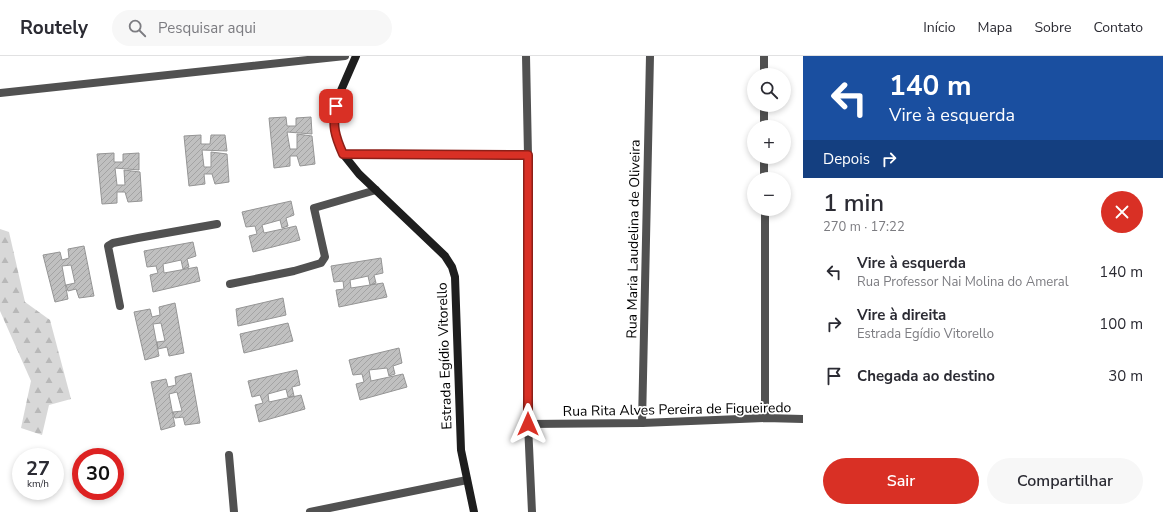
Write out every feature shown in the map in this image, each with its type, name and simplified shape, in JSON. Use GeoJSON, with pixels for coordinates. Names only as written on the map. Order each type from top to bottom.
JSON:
{"type":"FeatureCollection","features":[{"type":"Feature","properties":{"kind":"street"},"geometry":{"type":"LineString","coordinates":[[0,93],[346,56]]}},
{"type":"Feature","properties":{"kind":"street","name":"Estrada Egídio Vitorello"},"geometry":{"type":"LineString","coordinates":[[356,56],[339,95],[334,116],[334,126],[337,139],[343,154],[359,174],[444,256],[452,267],[455,277],[461,450],[474,512]]}},
{"type":"Feature","properties":{"kind":"street"},"geometry":{"type":"LineString","coordinates":[[526,56],[528,155],[528,424],[532,512]]}},
{"type":"Feature","properties":{"kind":"street","name":"Rua Maria Laudelina de Oliveira"},"geometry":{"type":"LineString","coordinates":[[642,423],[650,56]]}},
{"type":"Feature","properties":{"kind":"street"},"geometry":{"type":"LineString","coordinates":[[764,56],[764,68]]}},
{"type":"Feature","properties":{"kind":"street"},"geometry":{"type":"LineString","coordinates":[[343,154],[528,155]]}},
{"type":"Feature","properties":{"kind":"street"},"geometry":{"type":"LineString","coordinates":[[230,284],[294,271],[320,263],[325,257],[314,208],[376,190]]}},
{"type":"Feature","properties":{"kind":"street"},"geometry":{"type":"LineString","coordinates":[[765,216],[765,418]]}},
{"type":"Feature","properties":{"kind":"street"},"geometry":{"type":"LineString","coordinates":[[120,306],[108,246],[113,243],[217,224]]}},
{"type":"Feature","properties":{"kind":"street","name":"Rua Rita Alves Pereira de Figueiredo"},"geometry":{"type":"LineString","coordinates":[[528,424],[642,423],[765,418],[803,420]]}},
{"type":"Feature","properties":{"kind":"street"},"geometry":{"type":"LineString","coordinates":[[229,455],[234,512]]}},
{"type":"Feature","properties":{"kind":"street"},"geometry":{"type":"LineString","coordinates":[[310,512],[467,480]]}},
{"type":"Feature","properties":{"kind":"green space"},"geometry":{"type":"Polygon","coordinates":[[[0,229],[9,232],[25,302],[50,320],[71,399],[49,405],[42,435],[21,428],[31,381],[0,311],[0,229]]]}},
{"type":"Feature","properties":{"kind":"building"},"geometry":{"type":"Polygon","coordinates":[[[286,117],[287,126],[296,126],[296,118],[311,117],[312,134],[287,132],[290,149],[297,149],[297,134],[312,136],[315,164],[300,166],[297,156],[290,156],[290,166],[274,168],[269,118],[286,117]]]}},
{"type":"Feature","properties":{"kind":"building"},"geometry":{"type":"Polygon","coordinates":[[[201,135],[201,144],[210,144],[211,135],[225,135],[227,151],[202,150],[204,167],[211,167],[211,152],[227,154],[229,182],[215,184],[212,174],[204,174],[205,184],[189,186],[184,136],[201,135]]]}},
{"type":"Feature","properties":{"kind":"building"},"geometry":{"type":"Polygon","coordinates":[[[114,153],[114,162],[123,162],[123,154],[139,153],[139,170],[115,168],[117,185],[125,185],[124,170],[140,172],[142,201],[128,202],[125,192],[117,192],[117,203],[102,204],[97,154],[114,153]]]}},
{"type":"Feature","properties":{"kind":"building"},"geometry":{"type":"Polygon","coordinates":[[[291,201],[294,215],[286,218],[288,226],[282,228],[280,220],[262,225],[264,233],[296,226],[300,240],[253,252],[249,236],[257,234],[255,226],[246,227],[242,212],[291,201]]]}},
{"type":"Feature","properties":{"kind":"building"},"geometry":{"type":"Polygon","coordinates":[[[193,242],[196,256],[187,259],[189,267],[183,269],[181,260],[163,264],[164,273],[197,267],[200,281],[153,292],[150,275],[158,273],[156,266],[147,267],[144,251],[193,242]]]}},
{"type":"Feature","properties":{"kind":"building"},"geometry":{"type":"Polygon","coordinates":[[[84,246],[94,296],[79,298],[76,289],[68,291],[66,285],[75,283],[71,265],[62,266],[68,299],[55,302],[43,255],[60,252],[62,260],[69,258],[68,249],[84,246]]]}},
{"type":"Feature","properties":{"kind":"building"},"geometry":{"type":"Polygon","coordinates":[[[381,258],[383,273],[374,275],[376,283],[370,285],[368,276],[350,280],[351,288],[383,283],[387,297],[339,307],[336,290],[344,289],[343,281],[334,282],[331,266],[381,258]]]}},
{"type":"Feature","properties":{"kind":"building"},"geometry":{"type":"Polygon","coordinates":[[[283,298],[286,315],[238,326],[236,309],[283,298]]]}},
{"type":"Feature","properties":{"kind":"building"},"geometry":{"type":"Polygon","coordinates":[[[175,303],[184,353],[169,356],[167,347],[158,349],[157,342],[165,341],[161,323],[153,324],[159,356],[145,360],[134,312],[150,309],[152,317],[160,315],[159,307],[175,303]]]}},
{"type":"Feature","properties":{"kind":"building"},"geometry":{"type":"Polygon","coordinates":[[[288,323],[293,341],[244,353],[240,334],[288,323]]]}},
{"type":"Feature","properties":{"kind":"building"},"geometry":{"type":"Polygon","coordinates":[[[399,348],[402,363],[393,366],[395,374],[389,376],[387,368],[369,370],[371,381],[403,374],[407,387],[360,400],[356,384],[364,382],[362,374],[353,375],[349,360],[399,348]]]}},
{"type":"Feature","properties":{"kind":"building"},"geometry":{"type":"Polygon","coordinates":[[[297,370],[300,385],[292,387],[294,396],[288,397],[286,389],[268,394],[269,402],[301,395],[305,409],[259,422],[255,405],[263,403],[260,395],[252,397],[248,381],[297,370]]]}},
{"type":"Feature","properties":{"kind":"building"},"geometry":{"type":"Polygon","coordinates":[[[191,373],[200,423],[185,425],[183,417],[175,418],[173,412],[182,411],[177,392],[169,394],[175,426],[161,430],[151,382],[166,379],[168,387],[176,385],[175,377],[191,373]]]}},
{"type":"Feature","properties":{"kind":"route"},"geometry":{"type":"LineString","coordinates":[[336,106],[334,126],[343,154],[528,155],[528,424]]}}]}
